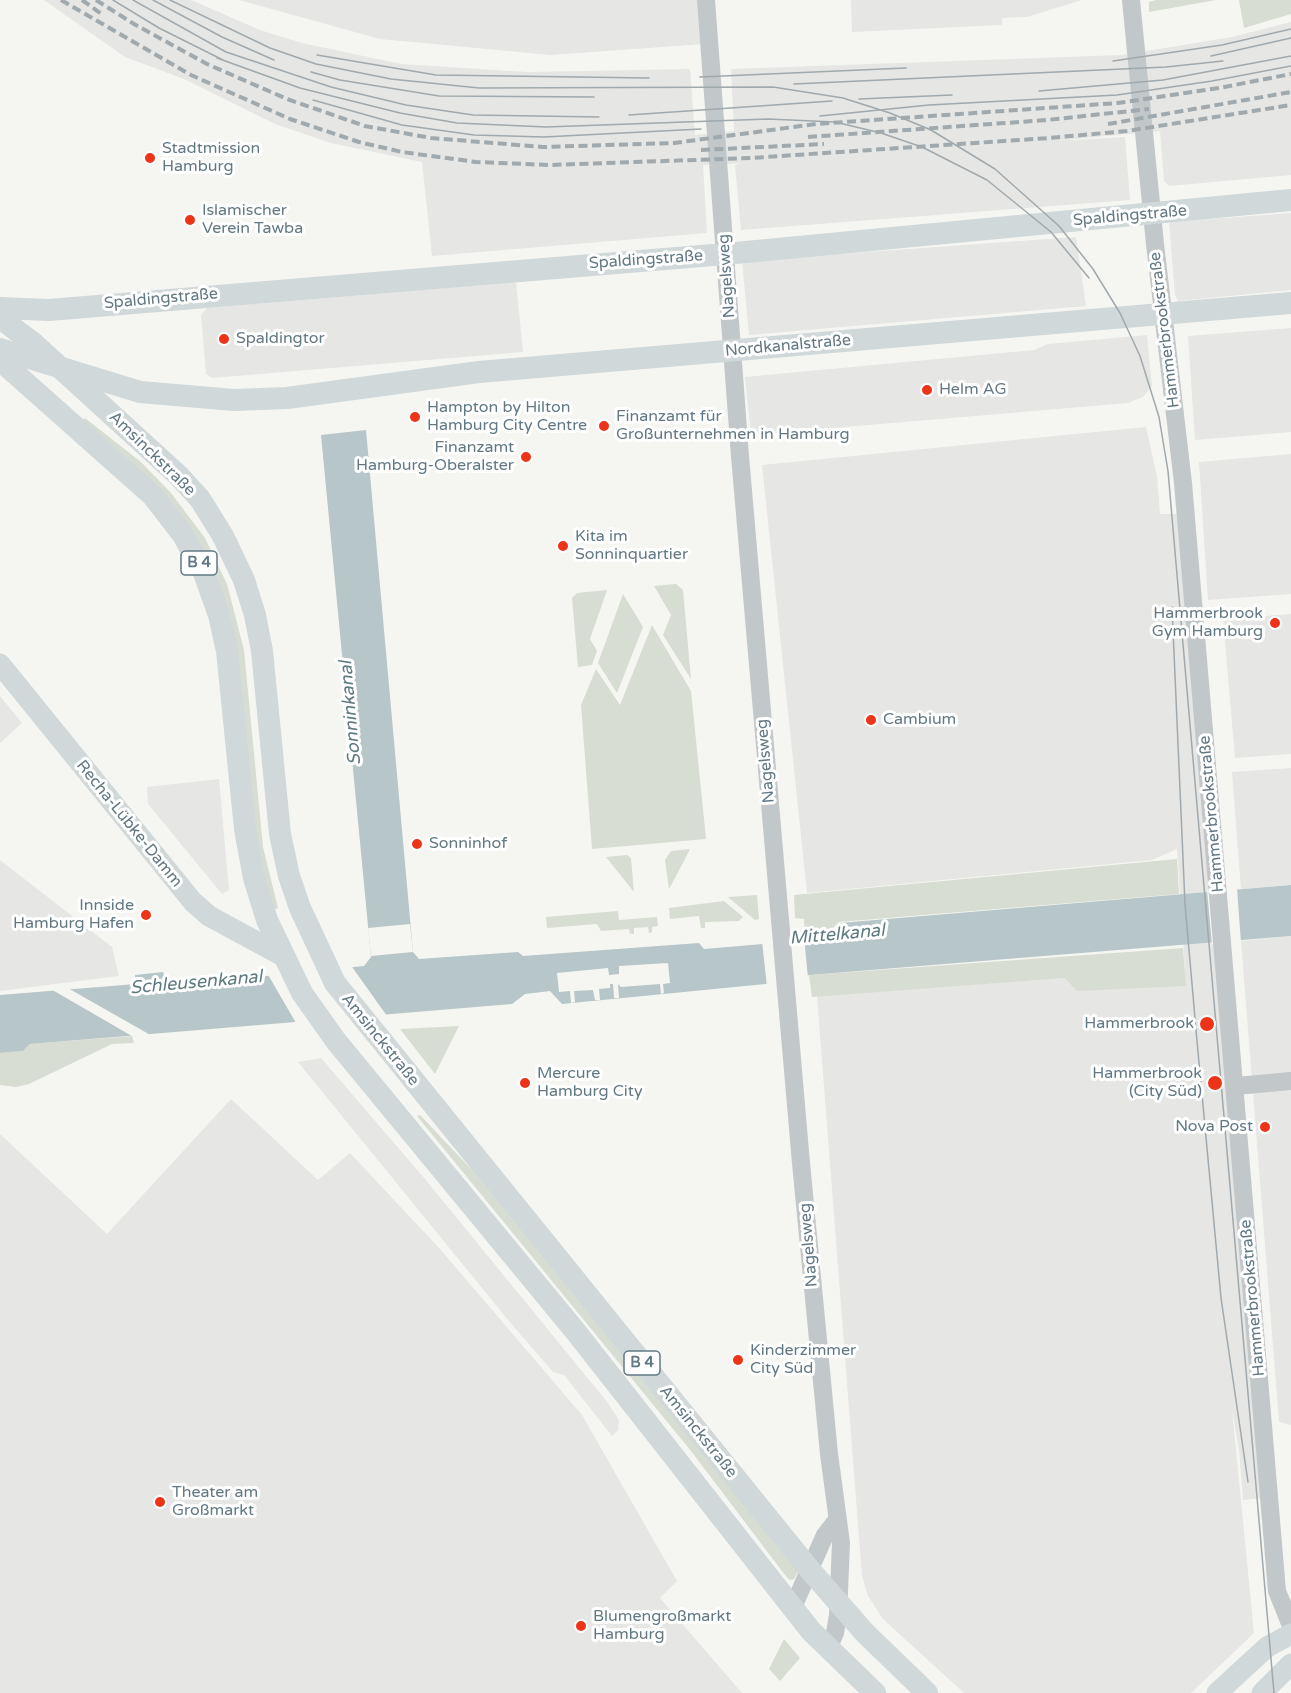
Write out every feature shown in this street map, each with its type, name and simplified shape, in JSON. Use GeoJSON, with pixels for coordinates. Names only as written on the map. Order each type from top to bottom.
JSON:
{"type":"FeatureCollection","features":[{"type":"Feature","properties":{"kind":"main road","name":"Spaldingstraße"},"geometry":{"type":"LineString","coordinates":[[0,308],[49,310],[725,254],[1291,201]]}},
{"type":"Feature","properties":{"kind":"main road","name":"Nordkanalstraße"},"geometry":{"type":"LineString","coordinates":[[0,349],[140,392],[234,400],[287,398],[479,372],[1291,303]]}},
{"type":"Feature","properties":{"kind":"main road","name":"Amsinckstraße"},"geometry":{"type":"LineString","coordinates":[[0,318],[32,342],[179,476],[200,499],[223,536],[244,580],[255,615],[262,651],[276,804],[289,876],[326,965],[341,992],[810,1570],[839,1604],[927,1693]]}},
{"type":"Feature","properties":{"kind":"main road","name":"Amsinckstraße"},"geometry":{"type":"LineString","coordinates":[[0,360],[148,490],[183,535],[204,573],[219,615],[227,651],[250,861],[264,911],[285,961],[321,1021],[576,1332],[792,1607],[828,1649],[875,1693]]}},
{"type":"Feature","properties":{"kind":"main road","name":"Recha-Lübke-Damm"},"geometry":{"type":"LineString","coordinates":[[0,664],[193,902],[210,916],[285,961]]}},
{"type":"Feature","properties":{"kind":"main road"},"geometry":{"type":"LineString","coordinates":[[1221,1692],[1267,1647],[1291,1634]]}},
{"type":"Feature","properties":{"kind":"main road"},"geometry":{"type":"LineString","coordinates":[[1262,1693],[1291,1664]]}},
{"type":"Feature","properties":{"kind":"street","name":"Nagelsweg"},"geometry":{"type":"LineString","coordinates":[[706,0],[732,350],[804,1198],[841,1552],[836,1633],[828,1649]]}},
{"type":"Feature","properties":{"kind":"street","name":"Hammerbrookstraße"},"geometry":{"type":"LineString","coordinates":[[1131,0],[1151,214],[1183,483],[1224,944],[1277,1591],[1291,1626]]}},
{"type":"Feature","properties":{"kind":"street"},"geometry":{"type":"LineString","coordinates":[[1236,1086],[1291,1081]]}},
{"type":"Feature","properties":{"kind":"street"},"geometry":{"type":"LineString","coordinates":[[792,1607],[825,1535],[836,1521]]}},
{"type":"Feature","properties":{"kind":"shaded area"},"geometry":{"type":"Polygon","coordinates":[[[44,0],[191,0],[260,30],[302,43],[401,64],[527,72],[690,69],[695,135],[734,131],[731,69],[1122,55],[1232,37],[1291,22],[1291,175],[1169,186],[1164,181],[1160,131],[1055,141],[1125,137],[1130,200],[741,230],[735,165],[745,163],[703,165],[707,233],[432,256],[422,162],[331,143],[275,124],[184,79],[125,57],[44,0]]]}},
{"type":"Feature","properties":{"kind":"shaded area"},"geometry":{"type":"Polygon","coordinates":[[[239,0],[701,0],[704,44],[551,55],[380,39],[239,0]]]}},
{"type":"Feature","properties":{"kind":"shaded area"},"geometry":{"type":"Polygon","coordinates":[[[851,0],[1082,0],[1027,17],[1002,18],[1002,25],[852,32],[851,0]]]}},
{"type":"Feature","properties":{"kind":"shaded area"},"geometry":{"type":"Polygon","coordinates":[[[1216,0],[1149,12],[1149,2],[1216,0]]]}},
{"type":"Feature","properties":{"kind":"shaded area"},"geometry":{"type":"Polygon","coordinates":[[[1239,0],[1291,0],[1291,14],[1244,28],[1239,0]]]}},
{"type":"Feature","properties":{"kind":"shaded area"},"geometry":{"type":"Polygon","coordinates":[[[1291,213],[1291,290],[1178,301],[1175,295],[1169,222],[1291,213]]]}},
{"type":"Feature","properties":{"kind":"shaded area"},"geometry":{"type":"Polygon","coordinates":[[[1076,237],[1086,306],[749,335],[742,261],[1076,237]]]}},
{"type":"Feature","properties":{"kind":"shaded area"},"geometry":{"type":"Polygon","coordinates":[[[516,282],[523,352],[212,378],[206,374],[201,315],[207,308],[516,282]]]}},
{"type":"Feature","properties":{"kind":"shaded area"},"geometry":{"type":"Polygon","coordinates":[[[1291,328],[1291,432],[1195,440],[1188,336],[1291,328]]]}},
{"type":"Feature","properties":{"kind":"shaded area"},"geometry":{"type":"Polygon","coordinates":[[[1147,335],[1152,386],[1143,397],[1128,403],[751,435],[745,377],[1034,350],[1048,344],[1147,335]]]}},
{"type":"Feature","properties":{"kind":"shaded area"},"geometry":{"type":"Polygon","coordinates":[[[85,418],[141,462],[171,493],[205,538],[227,584],[244,650],[263,847],[278,908],[273,910],[260,866],[216,578],[83,420],[85,418]]]}},
{"type":"Feature","properties":{"kind":"shaded area"},"geometry":{"type":"Polygon","coordinates":[[[1146,427],[1157,476],[1160,514],[1178,514],[1262,1498],[1243,1500],[1239,1450],[1232,1409],[1254,1633],[1191,1693],[964,1693],[883,1619],[868,1596],[862,1576],[817,996],[1185,969],[1177,849],[1152,860],[807,893],[762,465],[1146,427]]]}},
{"type":"Feature","properties":{"kind":"shaded area"},"geometry":{"type":"Polygon","coordinates":[[[1291,454],[1291,594],[1208,600],[1199,462],[1291,454]]]}},
{"type":"Feature","properties":{"kind":"shaded area"},"geometry":{"type":"Polygon","coordinates":[[[676,584],[683,590],[691,679],[663,635],[671,615],[654,586],[676,584]]]}},
{"type":"Feature","properties":{"kind":"shaded area"},"geometry":{"type":"Polygon","coordinates":[[[607,590],[590,639],[597,651],[592,665],[578,667],[572,598],[577,593],[607,590]]]}},
{"type":"Feature","properties":{"kind":"shaded area"},"geometry":{"type":"Polygon","coordinates":[[[623,594],[643,627],[617,693],[598,663],[623,594]]]}},
{"type":"Feature","properties":{"kind":"shaded area"},"geometry":{"type":"Polygon","coordinates":[[[1291,614],[1291,754],[1235,758],[1223,619],[1291,614]]]}},
{"type":"Feature","properties":{"kind":"shaded area"},"geometry":{"type":"Polygon","coordinates":[[[652,625],[691,691],[706,839],[592,849],[581,705],[596,669],[620,705],[652,625]]]}},
{"type":"Feature","properties":{"kind":"shaded area"},"geometry":{"type":"Polygon","coordinates":[[[0,696],[22,723],[0,743],[0,696]]]}},
{"type":"Feature","properties":{"kind":"shaded area"},"geometry":{"type":"Polygon","coordinates":[[[1291,768],[1291,885],[1241,889],[1232,772],[1291,768]]]}},
{"type":"Feature","properties":{"kind":"shaded area"},"geometry":{"type":"Polygon","coordinates":[[[219,779],[229,890],[222,894],[148,804],[147,787],[219,779]]]}},
{"type":"Feature","properties":{"kind":"shaded area"},"geometry":{"type":"Polygon","coordinates":[[[690,849],[669,889],[665,860],[671,851],[690,849]]]}},
{"type":"Feature","properties":{"kind":"shaded area"},"geometry":{"type":"Polygon","coordinates":[[[627,855],[631,858],[634,892],[606,857],[627,855]]]}},
{"type":"Feature","properties":{"kind":"shaded area"},"geometry":{"type":"Polygon","coordinates":[[[1177,859],[1179,894],[839,922],[825,936],[805,939],[804,919],[795,918],[794,895],[1177,859]]]}},
{"type":"Feature","properties":{"kind":"shaded area"},"geometry":{"type":"Polygon","coordinates":[[[0,860],[112,947],[119,976],[0,991],[0,860]]]}},
{"type":"Feature","properties":{"kind":"shaded area"},"geometry":{"type":"Polygon","coordinates":[[[757,895],[759,919],[755,920],[728,897],[757,895]]]}},
{"type":"Feature","properties":{"kind":"shaded area"},"geometry":{"type":"Polygon","coordinates":[[[724,901],[743,917],[739,921],[705,922],[705,928],[701,928],[699,916],[670,919],[669,908],[724,901]]]}},
{"type":"Feature","properties":{"kind":"shaded area"},"geometry":{"type":"Polygon","coordinates":[[[618,911],[619,920],[657,917],[658,926],[652,927],[652,932],[649,933],[648,927],[634,928],[634,934],[630,934],[629,929],[601,931],[597,924],[547,928],[546,917],[618,911]]]}},
{"type":"Feature","properties":{"kind":"shaded area"},"geometry":{"type":"Polygon","coordinates":[[[1291,936],[1291,1425],[1279,1422],[1241,941],[1291,936]]]}},
{"type":"Feature","properties":{"kind":"shaded area"},"geometry":{"type":"Polygon","coordinates":[[[1183,948],[1186,986],[1077,991],[1065,978],[812,997],[809,975],[1183,948]]]}},
{"type":"Feature","properties":{"kind":"shaded area"},"geometry":{"type":"Polygon","coordinates":[[[459,1026],[435,1074],[400,1029],[459,1026]]]}},
{"type":"Feature","properties":{"kind":"shaded area"},"geometry":{"type":"Polygon","coordinates":[[[132,1036],[134,1043],[112,1044],[29,1084],[16,1087],[0,1085],[0,1053],[23,1051],[30,1044],[132,1036]]]}},
{"type":"Feature","properties":{"kind":"shaded area"},"geometry":{"type":"Polygon","coordinates":[[[321,1058],[425,1179],[608,1403],[619,1420],[618,1430],[612,1436],[564,1375],[553,1372],[508,1320],[298,1062],[321,1058]]]}},
{"type":"Feature","properties":{"kind":"shaded area"},"geometry":{"type":"Polygon","coordinates":[[[231,1099],[318,1180],[350,1153],[440,1249],[582,1415],[677,1581],[660,1598],[742,1693],[0,1693],[0,1134],[107,1234],[231,1099]]]}},
{"type":"Feature","properties":{"kind":"shaded area"},"geometry":{"type":"Polygon","coordinates":[[[420,1115],[473,1171],[798,1572],[794,1579],[790,1580],[785,1575],[691,1451],[417,1116],[420,1115]]]}},
{"type":"Feature","properties":{"kind":"shaded area"},"geometry":{"type":"Polygon","coordinates":[[[784,1639],[800,1658],[780,1681],[769,1669],[784,1639]]]}},
{"type":"Feature","properties":{"kind":"water"},"geometry":{"type":"Polygon","coordinates":[[[366,430],[413,952],[419,959],[518,952],[523,956],[699,943],[704,949],[763,944],[827,938],[840,923],[1291,885],[1291,936],[809,975],[765,984],[562,1004],[550,991],[525,994],[512,1004],[30,1044],[23,1051],[0,1053],[0,995],[136,984],[135,975],[163,972],[166,982],[221,976],[227,980],[364,966],[371,957],[321,435],[366,430]]]}},
{"type":"Feature","properties":{"kind":"pier"},"geometry":{"type":"Polygon","coordinates":[[[1237,888],[1241,943],[1212,945],[1207,890],[1237,888]]]}},
{"type":"Feature","properties":{"kind":"pier"},"geometry":{"type":"Polygon","coordinates":[[[410,924],[413,952],[371,956],[368,928],[410,924]]]}},
{"type":"Feature","properties":{"kind":"pier"},"geometry":{"type":"Polygon","coordinates":[[[804,937],[808,978],[767,987],[762,941],[804,937]]]}},
{"type":"Feature","properties":{"kind":"pier"},"geometry":{"type":"Polygon","coordinates":[[[668,963],[670,983],[663,984],[664,993],[661,994],[660,984],[621,987],[618,984],[619,998],[614,998],[613,984],[610,984],[610,988],[599,989],[600,1000],[595,1000],[593,990],[574,991],[575,1002],[571,1003],[570,991],[559,992],[557,973],[608,968],[609,975],[619,974],[619,966],[668,963]]]}},
{"type":"Feature","properties":{"kind":"pier"},"geometry":{"type":"Polygon","coordinates":[[[350,964],[387,1016],[296,1023],[267,973],[350,964]]]}},
{"type":"Feature","properties":{"kind":"pier"},"geometry":{"type":"Polygon","coordinates":[[[66,987],[154,1037],[137,1039],[49,988],[66,987]]]}},
{"type":"Feature","properties":{"kind":"tram line"},"geometry":{"type":"LineString","coordinates":[[113,0],[159,28],[225,61]]}},
{"type":"Feature","properties":{"kind":"tram line"},"geometry":{"type":"LineString","coordinates":[[133,0],[226,52],[331,87],[406,105],[473,115],[599,117]]}},
{"type":"Feature","properties":{"kind":"tram line"},"geometry":{"type":"LineString","coordinates":[[153,0],[222,37],[274,60]]}},
{"type":"Feature","properties":{"kind":"tram line"},"geometry":{"type":"LineString","coordinates":[[170,0],[270,48],[316,64],[391,79],[479,88],[773,87],[843,98],[890,113],[931,130],[995,169],[1059,226],[1093,269],[1120,313],[1140,356],[1159,417],[1168,471],[1274,1693]]}},
{"type":"Feature","properties":{"kind":"tram line"},"geometry":{"type":"LineString","coordinates":[[1113,61],[1222,45],[1291,29]]}},
{"type":"Feature","properties":{"kind":"tram line"},"geometry":{"type":"LineString","coordinates":[[1211,56],[1291,38]]}},
{"type":"Feature","properties":{"kind":"tram line"},"geometry":{"type":"LineString","coordinates":[[317,55],[436,75],[649,78]]}},
{"type":"Feature","properties":{"kind":"tram line"},"geometry":{"type":"LineString","coordinates":[[1039,91],[1163,80],[1291,56]]}},
{"type":"Feature","properties":{"kind":"tram line"},"geometry":{"type":"LineString","coordinates":[[217,58],[300,88],[400,113],[457,123],[546,127],[768,119],[835,122],[881,133],[922,147],[987,180],[1051,232],[1089,278]]}},
{"type":"Feature","properties":{"kind":"tram line"},"geometry":{"type":"LineString","coordinates":[[794,84],[1166,67],[1223,61]]}},
{"type":"Feature","properties":{"kind":"tram line"},"geometry":{"type":"LineString","coordinates":[[820,116],[929,105],[1117,95],[1212,81],[1291,66]]}},
{"type":"Feature","properties":{"kind":"tram line"},"geometry":{"type":"LineString","coordinates":[[700,77],[906,68]]}},
{"type":"Feature","properties":{"kind":"tram line"},"geometry":{"type":"LineString","coordinates":[[311,72],[340,80],[439,96],[594,97]]}},
{"type":"Feature","properties":{"kind":"tram line"},"geometry":{"type":"LineString","coordinates":[[859,99],[952,95]]}},
{"type":"Feature","properties":{"kind":"tram line"},"geometry":{"type":"LineString","coordinates":[[313,100],[402,125],[474,135],[544,137],[701,129]]}},
{"type":"Feature","properties":{"kind":"tram line"},"geometry":{"type":"LineString","coordinates":[[629,115],[832,101]]}},
{"type":"Feature","properties":{"kind":"tram line"},"geometry":{"type":"LineString","coordinates":[[1172,607],[1185,904],[1221,1298],[1248,1482]]}},
{"type":"Feature","properties":{"kind":"railway"},"geometry":{"type":"LineString","coordinates":[[61,0],[191,75],[290,119],[359,142],[402,152],[476,162],[549,165],[751,158],[1049,138],[1127,131],[1291,105]]}},
{"type":"Feature","properties":{"kind":"railway"},"geometry":{"type":"LineString","coordinates":[[82,0],[103,15]]}},
{"type":"Feature","properties":{"kind":"railway"},"geometry":{"type":"LineString","coordinates":[[96,0],[134,24],[207,64],[287,99],[365,126],[431,138],[543,147],[674,143],[816,124],[1118,103],[1219,88],[1291,74]]}},
{"type":"Feature","properties":{"kind":"railway"},"geometry":{"type":"LineString","coordinates":[[1108,124],[1291,92]]}},
{"type":"Feature","properties":{"kind":"railway"},"geometry":{"type":"LineString","coordinates":[[808,137],[1047,120],[1149,109]]}},
{"type":"Feature","properties":{"kind":"railway"},"geometry":{"type":"LineString","coordinates":[[701,150],[824,144]]}},
{"type":"Feature","properties":{"kind":"place","name":"Stadtmission Hamburg"},"geometry":{"type":"Point","coordinates":[150,158]}},
{"type":"Feature","properties":{"kind":"place","name":"Islamischer Verein Tawba"},"geometry":{"type":"Point","coordinates":[190,220]}},
{"type":"Feature","properties":{"kind":"place","name":"Spaldingtor"},"geometry":{"type":"Point","coordinates":[224,339]}},
{"type":"Feature","properties":{"kind":"place","name":"Helm AG"},"geometry":{"type":"Point","coordinates":[927,390]}},
{"type":"Feature","properties":{"kind":"place","name":"Hampton by Hilton Hamburg City Centre"},"geometry":{"type":"Point","coordinates":[415,417]}},
{"type":"Feature","properties":{"kind":"place","name":"Finanzamt für Großunternehmen in Hamburg"},"geometry":{"type":"Point","coordinates":[604,426]}},
{"type":"Feature","properties":{"kind":"place","name":"Finanzamt Hamburg-Oberalster"},"geometry":{"type":"Point","coordinates":[526,457]}},
{"type":"Feature","properties":{"kind":"place","name":"Kita im Sonninquartier"},"geometry":{"type":"Point","coordinates":[563,546]}},
{"type":"Feature","properties":{"kind":"place","name":"Hammerbrook Gym Hamburg"},"geometry":{"type":"Point","coordinates":[1275,623]}},
{"type":"Feature","properties":{"kind":"place","name":"Cambium"},"geometry":{"type":"Point","coordinates":[871,720]}},
{"type":"Feature","properties":{"kind":"place","name":"Sonninhof"},"geometry":{"type":"Point","coordinates":[417,844]}},
{"type":"Feature","properties":{"kind":"place","name":"Innside Hamburg Hafen"},"geometry":{"type":"Point","coordinates":[146,915]}},
{"type":"Feature","properties":{"kind":"place","name":"Hammerbrook"},"geometry":{"type":"Point","coordinates":[1207,1024]}},
{"type":"Feature","properties":{"kind":"place","name":"Mercure Hamburg City"},"geometry":{"type":"Point","coordinates":[525,1083]}},
{"type":"Feature","properties":{"kind":"place","name":"Hammerbrook (City Süd)"},"geometry":{"type":"Point","coordinates":[1215,1083]}},
{"type":"Feature","properties":{"kind":"place","name":"Nova Post"},"geometry":{"type":"Point","coordinates":[1265,1127]}},
{"type":"Feature","properties":{"kind":"place","name":"Kinderzimmer City Süd"},"geometry":{"type":"Point","coordinates":[738,1360]}},
{"type":"Feature","properties":{"kind":"place","name":"Theater am Großmarkt"},"geometry":{"type":"Point","coordinates":[160,1502]}},
{"type":"Feature","properties":{"kind":"place","name":"Blumengroßmarkt Hamburg"},"geometry":{"type":"Point","coordinates":[581,1626]}},
{"type":"Feature","properties":{"kind":"water label","name":"Sonninkanal"},"geometry":{"type":"Point","coordinates":[351,713]}},
{"type":"Feature","properties":{"kind":"water label","name":"Mittelkanal"},"geometry":{"type":"Point","coordinates":[837,935]}},
{"type":"Feature","properties":{"kind":"water label","name":"Schleusenkanal"},"geometry":{"type":"Point","coordinates":[196,983]}}]}
